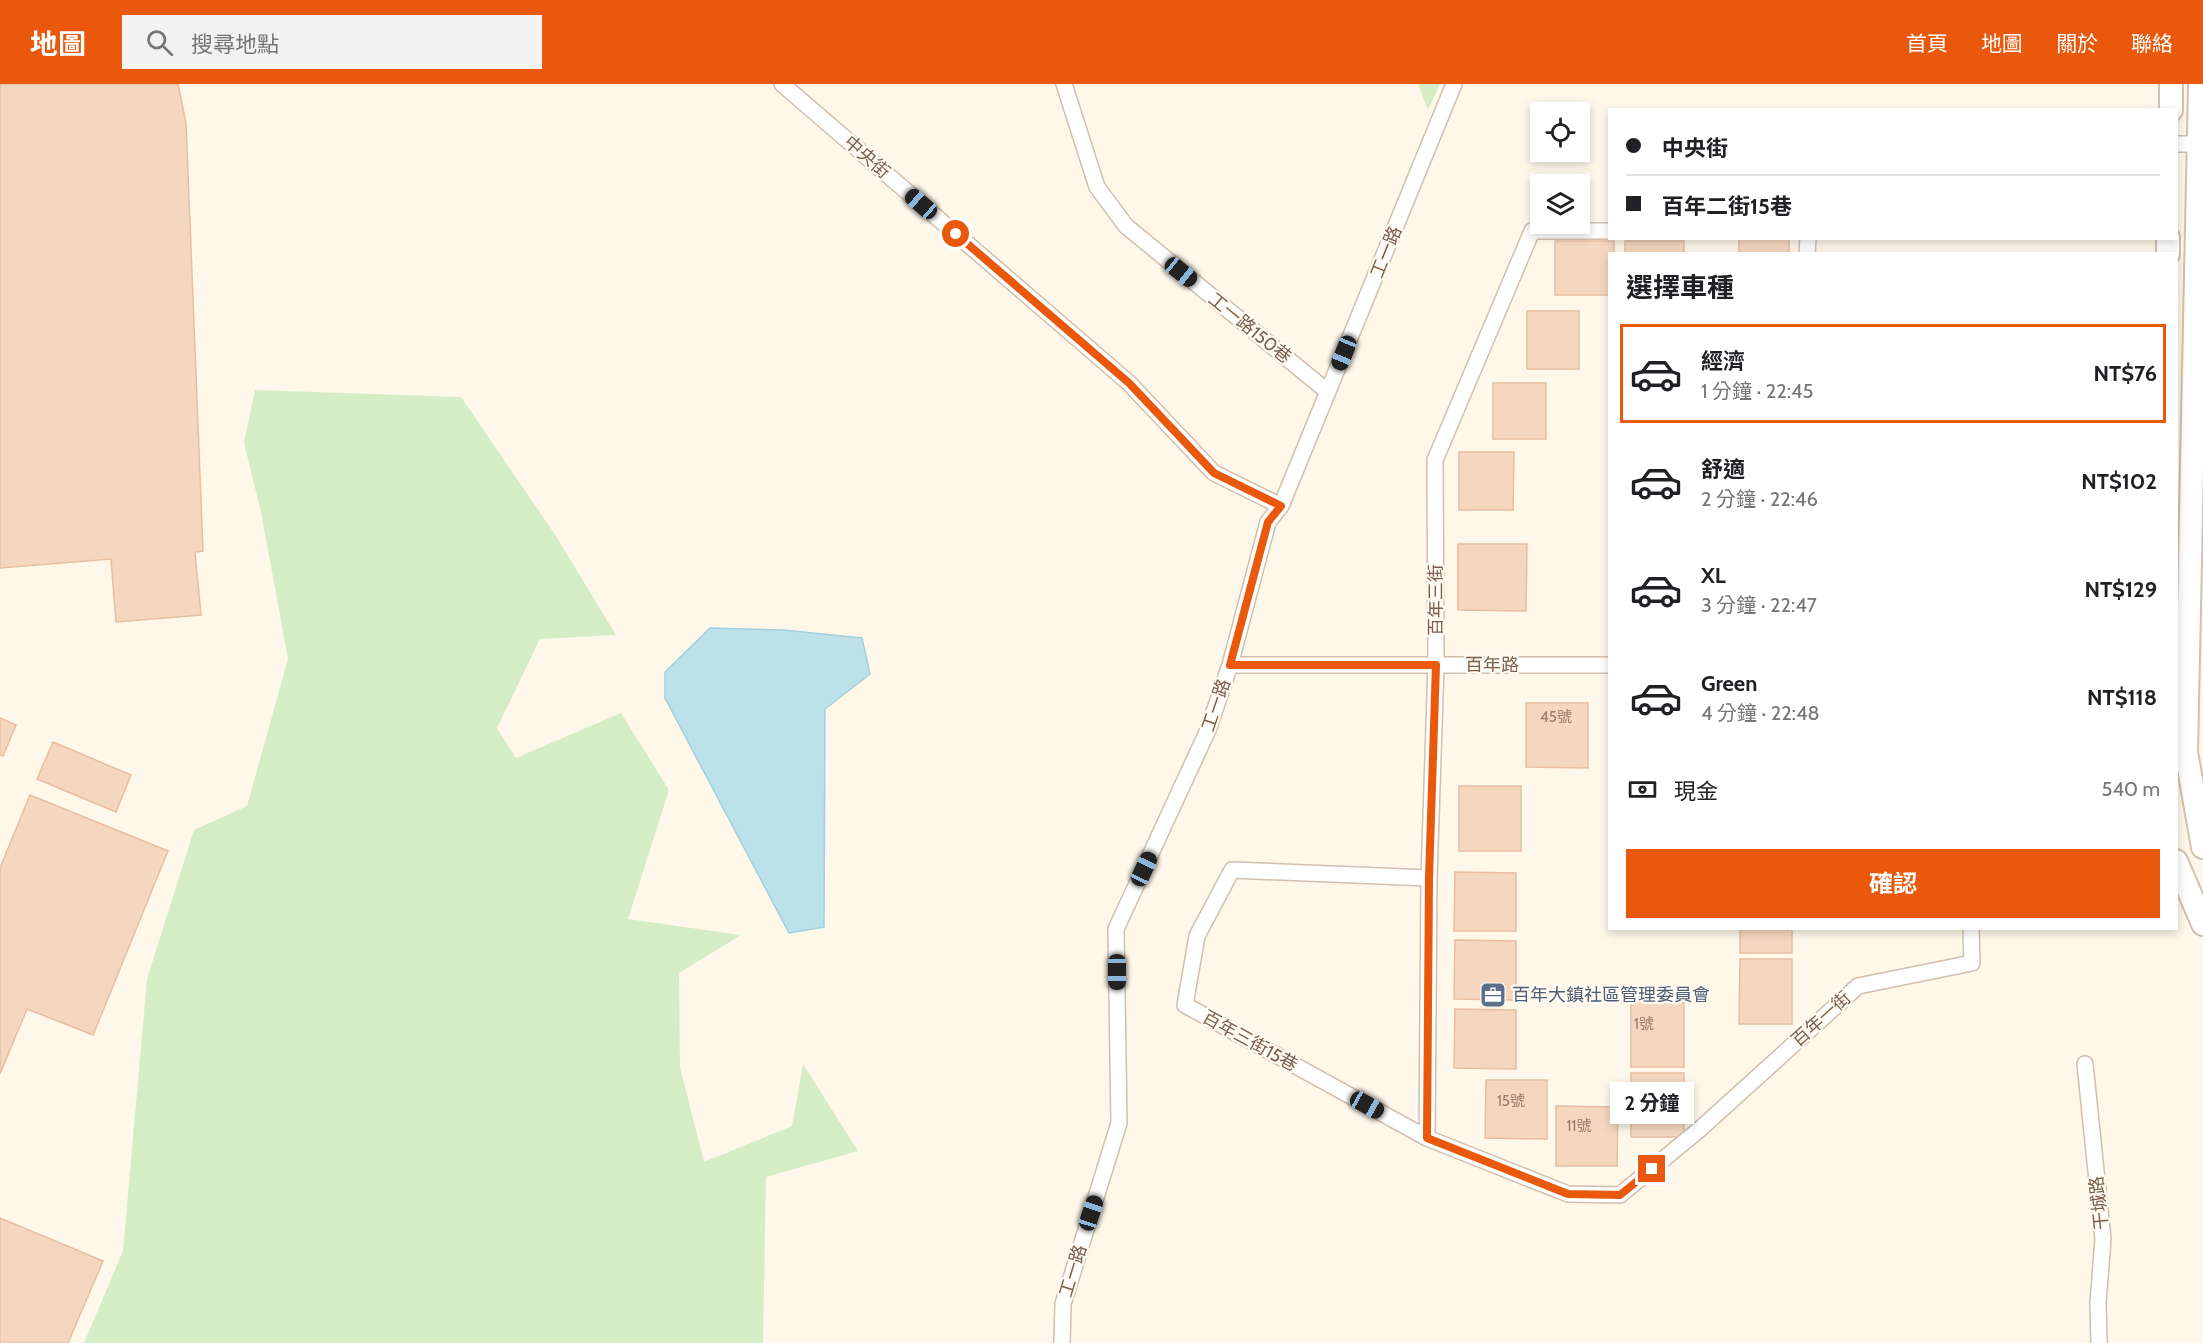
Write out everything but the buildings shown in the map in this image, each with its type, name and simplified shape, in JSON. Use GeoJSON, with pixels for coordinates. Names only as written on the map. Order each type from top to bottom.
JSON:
{"type":"FeatureCollection","features":[{"type":"Feature","properties":{"kind":"main road"},"geometry":{"type":"LineString","coordinates":[[2171,84],[2171,108]]}},
{"type":"Feature","properties":{"kind":"main road"},"geometry":{"type":"LineString","coordinates":[[2200,84],[2187,144],[2191,395],[2182,664],[2186,752],[2203,847]]}},
{"type":"Feature","properties":{"kind":"main road"},"geometry":{"type":"LineString","coordinates":[[2178,866],[2203,924]]}},
{"type":"Feature","properties":{"kind":"street","name":"中央街"},"geometry":{"type":"LineString","coordinates":[[782,84],[1129,383],[1214,473],[1281,506]]}},
{"type":"Feature","properties":{"kind":"street","name":"工一路150巷"},"geometry":{"type":"LineString","coordinates":[[1064,84],[1097,187],[1126,226],[1328,392]]}},
{"type":"Feature","properties":{"kind":"street","name":"工一路"},"geometry":{"type":"LineString","coordinates":[[1062,1343],[1063,1304],[1119,1123],[1116,929],[1208,730],[1230,665],[1268,522],[1281,506],[1454,84]]}},
{"type":"Feature","properties":{"kind":"street","name":"百年三街"},"geometry":{"type":"LineString","coordinates":[[1427,1138],[1429,878],[1436,665],[1435,460],[1532,231],[1608,231]]}},
{"type":"Feature","properties":{"kind":"street","name":"百年路"},"geometry":{"type":"LineString","coordinates":[[1230,665],[1608,665]]}},
{"type":"Feature","properties":{"kind":"street","name":"百年三街15巷"},"geometry":{"type":"LineString","coordinates":[[1427,1138],[1185,1005],[1197,936],[1232,870],[1429,878]]}},
{"type":"Feature","properties":{"kind":"street","name":"百年一街"},"geometry":{"type":"LineString","coordinates":[[1427,1138],[1568,1194],[1620,1195],[1700,1129],[1858,986],[1972,963],[1971,930]]}},
{"type":"Feature","properties":{"kind":"street","name":"干城路"},"geometry":{"type":"LineString","coordinates":[[2085,1064],[2103,1239],[2098,1303],[2099,1343]]}},
{"type":"Feature","properties":{"kind":"green space"},"geometry":{"type":"Polygon","coordinates":[[[1418,84],[1440,84],[1428,110],[1418,84]]]}},
{"type":"Feature","properties":{"kind":"green space"},"geometry":{"type":"Polygon","coordinates":[[[255,390],[461,397],[556,536],[616,635],[540,639],[497,728],[516,758],[621,713],[669,790],[628,919],[741,935],[679,973],[680,1067],[704,1162],[792,1126],[803,1064],[858,1151],[766,1177],[763,1343],[84,1343],[123,1251],[147,979],[194,830],[247,806],[288,659],[261,512],[244,443],[255,390]]]}},
{"type":"Feature","properties":{"kind":"water"},"geometry":{"type":"Polygon","coordinates":[[[710,628],[783,630],[862,638],[870,674],[825,709],[824,927],[789,933],[665,698],[665,672],[710,628]]]}},
{"type":"Feature","properties":{"kind":"place","name":"百年大鎮社區管理委員會"},"geometry":{"type":"Point","coordinates":[1493,995]}},
{"type":"Feature","properties":{"kind":"route"},"geometry":{"type":"LineString","coordinates":[[956,234],[1129,383],[1214,473],[1281,506],[1268,522],[1230,665],[1436,665],[1429,878],[1427,1138],[1568,1194],[1620,1195],[1652,1169]]}}]}
